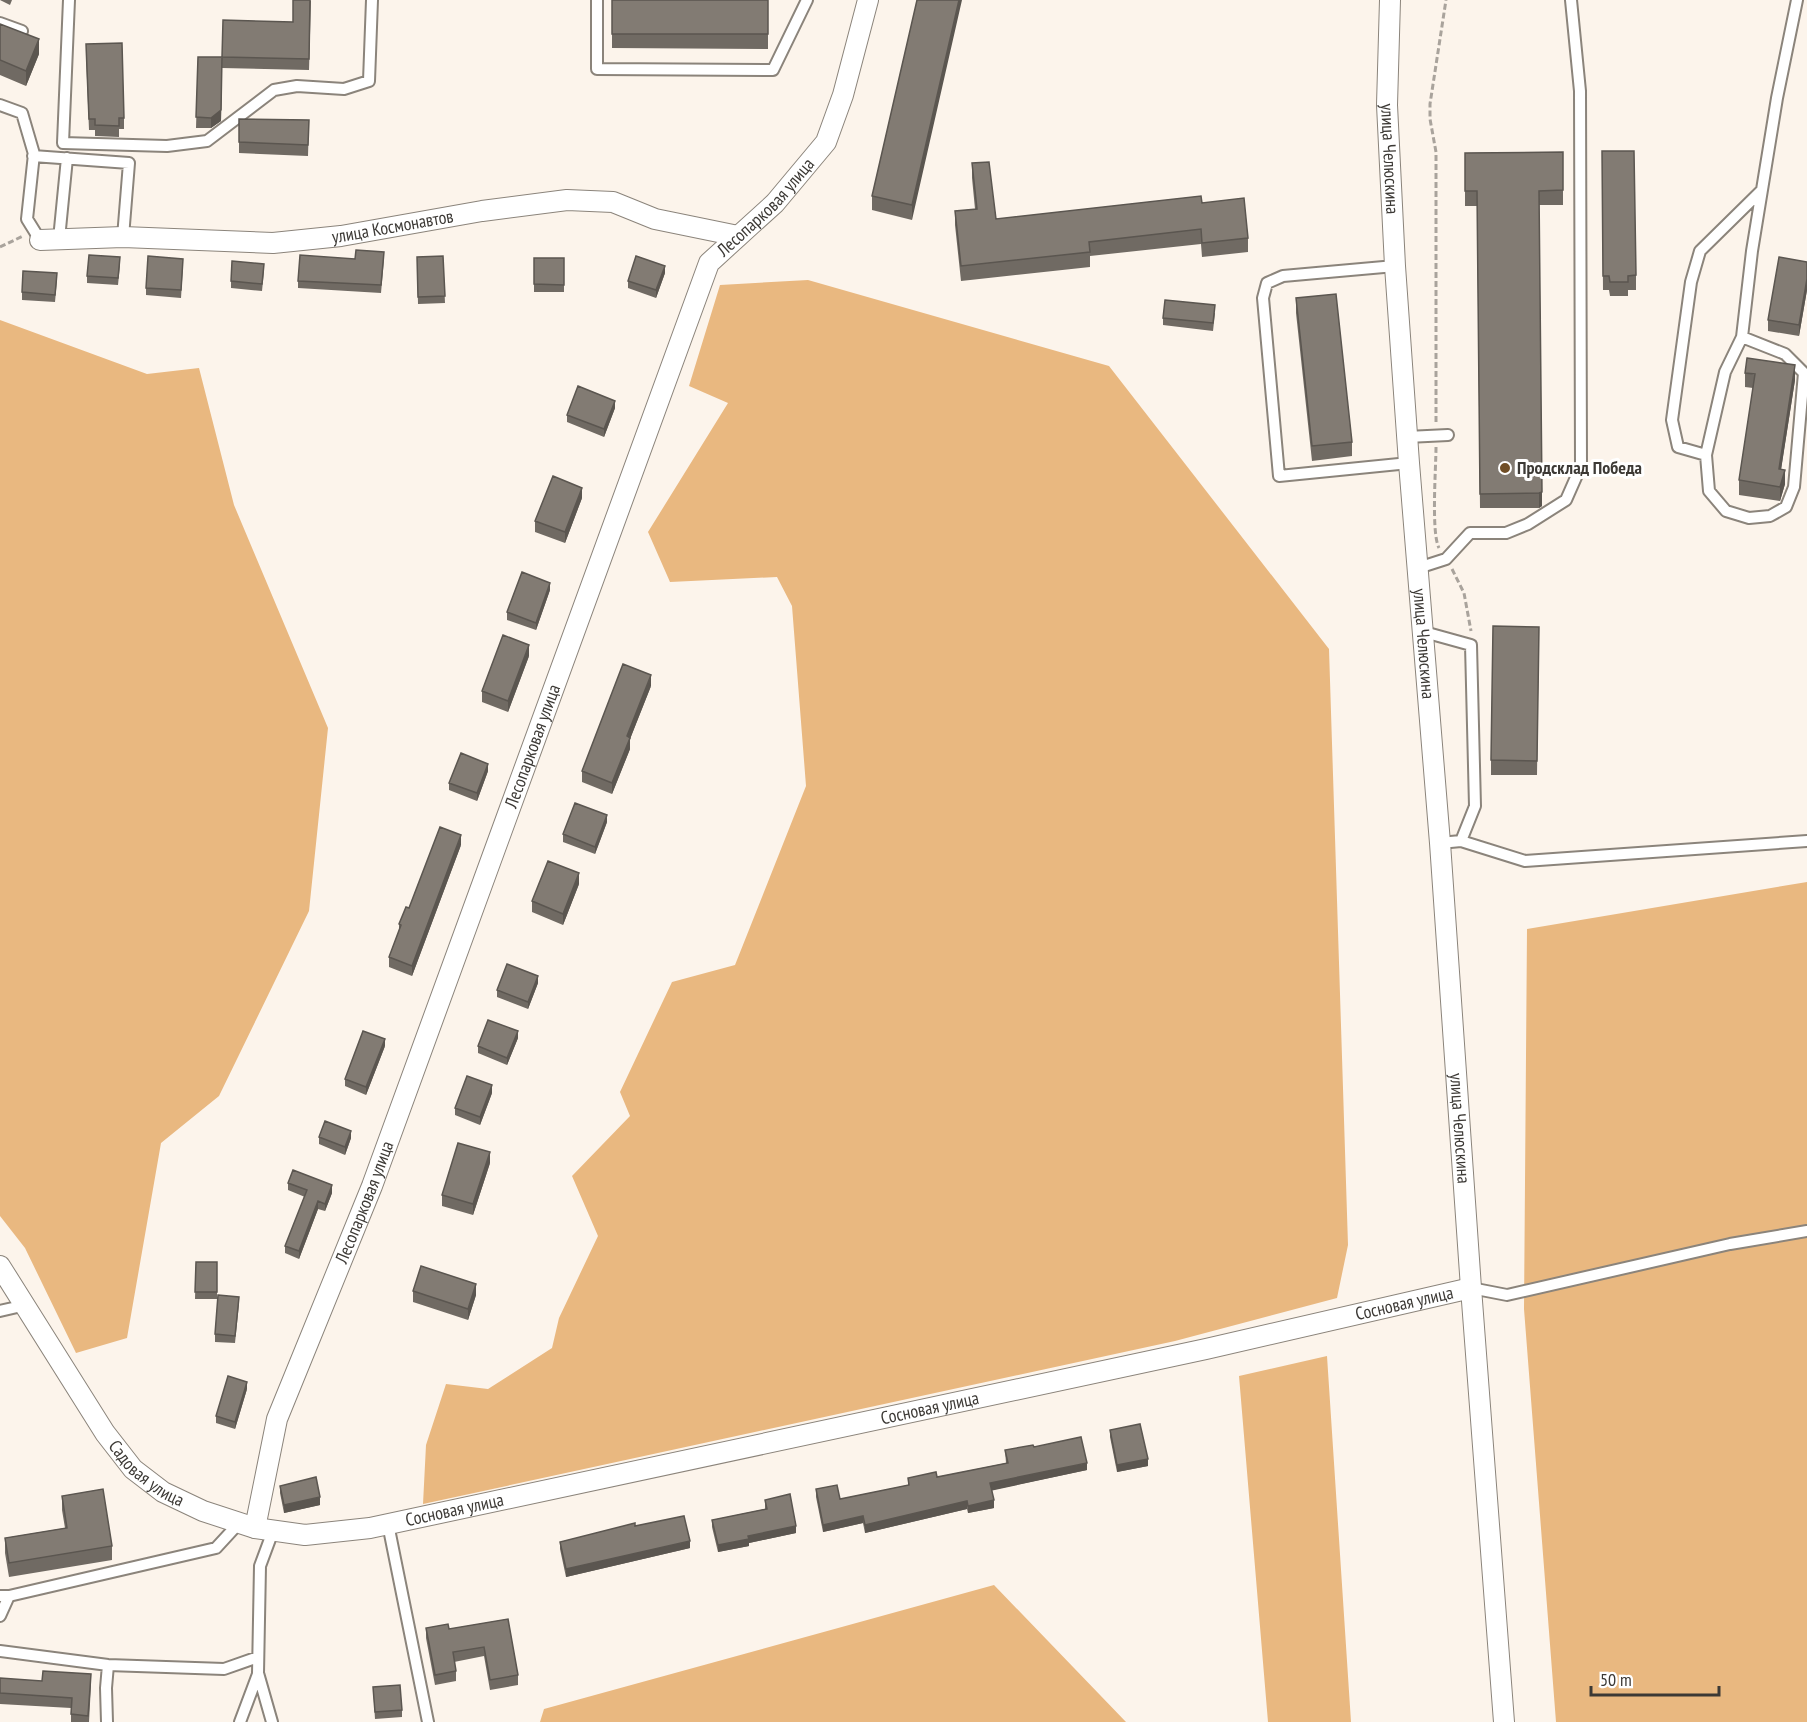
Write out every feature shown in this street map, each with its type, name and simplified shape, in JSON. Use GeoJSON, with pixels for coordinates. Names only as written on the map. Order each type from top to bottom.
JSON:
{"type":"FeatureCollection","features":[{"type":"Feature","properties":{"kind":"street","name":"Лесопарковая улица"},"geometry":{"type":"LineString","coordinates":[[256,1527],[277,1419],[372,1186],[709,262],[775,203],[826,142],[843,95],[868,0]]}},
{"type":"Feature","properties":{"kind":"street","name":"улица Челюскина"},"geometry":{"type":"LineString","coordinates":[[1390,0],[1387,105],[1395,266],[1504,1722]]}},
{"type":"Feature","properties":{"kind":"street","name":"улица Космонавтов"},"geometry":{"type":"LineString","coordinates":[[45,237],[123,237],[273,243],[341,236],[482,211],[567,200],[613,202],[655,219],[738,236]]}},
{"type":"Feature","properties":{"kind":"street","name":"Садовая улица"},"geometry":{"type":"LineString","coordinates":[[0,1266],[105,1433],[133,1469],[163,1492],[203,1511],[256,1527],[305,1535],[388,1524]]}},
{"type":"Feature","properties":{"kind":"street","name":"Сосновая улица"},"geometry":{"type":"LineString","coordinates":[[388,1524],[1183,1354],[1471,1288]]}},
{"type":"Feature","properties":{"kind":"lane"},"geometry":{"type":"LineString","coordinates":[[69,0],[63,144],[167,146],[207,141],[274,90],[297,86],[344,89],[369,81],[372,0]]}},
{"type":"Feature","properties":{"kind":"lane"},"geometry":{"type":"LineString","coordinates":[[597,0],[597,69],[773,70],[807,0]]}},
{"type":"Feature","properties":{"kind":"lane"},"geometry":{"type":"LineString","coordinates":[[1418,568],[1446,559],[1470,533],[1506,533],[1528,524],[1566,500],[1581,466],[1580,91],[1571,0]]}},
{"type":"Feature","properties":{"kind":"lane"},"geometry":{"type":"LineString","coordinates":[[1742,337],[1785,354],[1804,373],[1794,487],[1786,507],[1770,516],[1749,518],[1726,511],[1709,491],[1706,455],[1725,372],[1742,337],[1752,250],[1777,99],[1797,0]]}},
{"type":"Feature","properties":{"kind":"lane"},"geometry":{"type":"LineString","coordinates":[[0,23],[22,31]]}},
{"type":"Feature","properties":{"kind":"lane"},"geometry":{"type":"LineString","coordinates":[[0,105],[22,113],[29,132],[33,156],[27,219],[45,237],[67,158]]}},
{"type":"Feature","properties":{"kind":"lane"},"geometry":{"type":"LineString","coordinates":[[33,156],[129,163],[123,237]]}},
{"type":"Feature","properties":{"kind":"lane"},"geometry":{"type":"LineString","coordinates":[[1706,455],[1678,447],[1671,420],[1691,282],[1700,251],[1762,189]]}},
{"type":"Feature","properties":{"kind":"lane"},"geometry":{"type":"LineString","coordinates":[[1395,266],[1283,276],[1267,283],[1263,298],[1279,476],[1409,463]]}},
{"type":"Feature","properties":{"kind":"lane"},"geometry":{"type":"LineString","coordinates":[[1407,437],[1442,436]]}},
{"type":"Feature","properties":{"kind":"lane"},"geometry":{"type":"LineString","coordinates":[[1424,632],[1471,645],[1475,806],[1461,841]]}},
{"type":"Feature","properties":{"kind":"lane"},"geometry":{"type":"LineString","coordinates":[[1440,843],[1461,841],[1525,861],[1807,841]]}},
{"type":"Feature","properties":{"kind":"lane"},"geometry":{"type":"LineString","coordinates":[[1471,1288],[1507,1295],[1730,1244],[1807,1231]]}},
{"type":"Feature","properties":{"kind":"lane"},"geometry":{"type":"LineString","coordinates":[[0,1311],[26,1305]]}},
{"type":"Feature","properties":{"kind":"lane"},"geometry":{"type":"LineString","coordinates":[[388,1524],[428,1722]]}},
{"type":"Feature","properties":{"kind":"lane"},"geometry":{"type":"LineString","coordinates":[[0,1616],[4,1596],[216,1548],[256,1527],[260,1566],[258,1673],[272,1722]]}},
{"type":"Feature","properties":{"kind":"lane"},"geometry":{"type":"LineString","coordinates":[[0,1651],[108,1665],[224,1669],[258,1657]]}},
{"type":"Feature","properties":{"kind":"lane"},"geometry":{"type":"LineString","coordinates":[[107,1722],[108,1665]]}},
{"type":"Feature","properties":{"kind":"lane"},"geometry":{"type":"LineString","coordinates":[[240,1722],[258,1673]]}},
{"type":"Feature","properties":{"kind":"path"},"geometry":{"type":"LineString","coordinates":[[1446,0],[1430,119],[1436,152],[1442,436],[1436,536],[1437,544],[1457,576],[1464,593],[1471,645]]}},
{"type":"Feature","properties":{"kind":"path"},"geometry":{"type":"LineString","coordinates":[[0,248],[45,237]]}},
{"type":"Feature","properties":{"kind":"shaded area"},"geometry":{"type":"Polygon","coordinates":[[[808,280],[1109,366],[1329,649],[1348,1245],[1337,1298],[1175,1341],[423,1504],[426,1445],[446,1384],[488,1389],[552,1348],[559,1318],[598,1236],[572,1176],[630,1116],[620,1092],[672,982],[735,965],[806,786],[792,606],[777,577],[670,582],[648,532],[728,403],[689,386],[720,285],[808,280]]]}},
{"type":"Feature","properties":{"kind":"shaded area"},"geometry":{"type":"Polygon","coordinates":[[[0,320],[147,374],[199,368],[234,505],[328,728],[309,911],[219,1096],[161,1143],[127,1338],[76,1353],[25,1248],[0,1216],[0,320]]]}},
{"type":"Feature","properties":{"kind":"shaded area"},"geometry":{"type":"Polygon","coordinates":[[[1807,882],[1807,1722],[1556,1722],[1524,1309],[1527,929],[1807,882]]]}},
{"type":"Feature","properties":{"kind":"shaded area"},"geometry":{"type":"Polygon","coordinates":[[[1327,1356],[1351,1722],[1268,1722],[1239,1376],[1327,1356]]]}},
{"type":"Feature","properties":{"kind":"shaded area"},"geometry":{"type":"Polygon","coordinates":[[[994,1585],[1126,1722],[540,1722],[544,1709],[994,1585]]]}},
{"type":"Feature","properties":{"kind":"building"},"geometry":{"type":"Polygon","coordinates":[[[293,0],[310,0],[309,59],[222,57],[223,20],[293,22],[293,0]]]}},
{"type":"Feature","properties":{"kind":"building"},"geometry":{"type":"Polygon","coordinates":[[[612,0],[768,0],[768,34],[612,34],[612,0]]]}},
{"type":"Feature","properties":{"kind":"building"},"geometry":{"type":"Polygon","coordinates":[[[917,0],[959,0],[912,205],[872,196],[917,0]]]}},
{"type":"Feature","properties":{"kind":"building"},"geometry":{"type":"Polygon","coordinates":[[[0,24],[39,39],[26,71],[0,60],[0,24]]]}},
{"type":"Feature","properties":{"kind":"building"},"geometry":{"type":"Polygon","coordinates":[[[122,43],[124,118],[119,118],[119,126],[95,125],[95,119],[89,119],[86,44],[122,43]]]}},
{"type":"Feature","properties":{"kind":"building"},"geometry":{"type":"Polygon","coordinates":[[[198,57],[222,57],[221,110],[211,118],[196,117],[198,57]]]}},
{"type":"Feature","properties":{"kind":"building"},"geometry":{"type":"Polygon","coordinates":[[[239,119],[309,120],[308,145],[239,142],[239,119]]]}},
{"type":"Feature","properties":{"kind":"building"},"geometry":{"type":"Polygon","coordinates":[[[1602,151],[1634,151],[1636,275],[1628,276],[1628,282],[1610,282],[1609,276],[1603,276],[1602,151]]]}},
{"type":"Feature","properties":{"kind":"building"},"geometry":{"type":"Polygon","coordinates":[[[1563,152],[1563,190],[1539,191],[1542,492],[1480,494],[1477,191],[1465,191],[1465,153],[1563,152]]]}},
{"type":"Feature","properties":{"kind":"building"},"geometry":{"type":"Polygon","coordinates":[[[989,162],[996,219],[1201,196],[1202,203],[1244,198],[1248,238],[1202,243],[1201,229],[1089,242],[1090,252],[961,266],[955,211],[977,209],[972,163],[989,162]]]}},
{"type":"Feature","properties":{"kind":"building"},"geometry":{"type":"Polygon","coordinates":[[[356,250],[384,252],[381,285],[298,281],[300,255],[355,259],[356,250]]]}},
{"type":"Feature","properties":{"kind":"building"},"geometry":{"type":"Polygon","coordinates":[[[89,255],[120,257],[118,278],[87,276],[89,255]]]}},
{"type":"Feature","properties":{"kind":"building"},"geometry":{"type":"Polygon","coordinates":[[[148,256],[183,259],[181,290],[146,288],[148,256]]]}},
{"type":"Feature","properties":{"kind":"building"},"geometry":{"type":"Polygon","coordinates":[[[443,256],[445,296],[418,297],[417,257],[443,256]]]}},
{"type":"Feature","properties":{"kind":"building"},"geometry":{"type":"Polygon","coordinates":[[[636,256],[665,266],[656,290],[628,281],[636,256]]]}},
{"type":"Feature","properties":{"kind":"building"},"geometry":{"type":"Polygon","coordinates":[[[1779,257],[1807,262],[1807,279],[1799,325],[1768,320],[1779,257]]]}},
{"type":"Feature","properties":{"kind":"building"},"geometry":{"type":"Polygon","coordinates":[[[534,258],[564,258],[564,285],[534,284],[534,258]]]}},
{"type":"Feature","properties":{"kind":"building"},"geometry":{"type":"Polygon","coordinates":[[[232,261],[264,264],[262,284],[231,281],[232,261]]]}},
{"type":"Feature","properties":{"kind":"building"},"geometry":{"type":"Polygon","coordinates":[[[23,271],[57,273],[55,295],[22,292],[23,271]]]}},
{"type":"Feature","properties":{"kind":"building"},"geometry":{"type":"Polygon","coordinates":[[[1336,294],[1352,442],[1312,446],[1296,298],[1336,294]]]}},
{"type":"Feature","properties":{"kind":"building"},"geometry":{"type":"Polygon","coordinates":[[[1165,300],[1215,305],[1213,323],[1163,318],[1165,300]]]}},
{"type":"Feature","properties":{"kind":"building"},"geometry":{"type":"Polygon","coordinates":[[[1747,358],[1795,365],[1779,469],[1785,470],[1780,487],[1739,480],[1755,374],[1745,373],[1747,358]]]}},
{"type":"Feature","properties":{"kind":"building"},"geometry":{"type":"Polygon","coordinates":[[[578,386],[615,401],[604,429],[567,415],[578,386]]]}},
{"type":"Feature","properties":{"kind":"building"},"geometry":{"type":"Polygon","coordinates":[[[553,476],[582,488],[565,532],[535,521],[553,476]]]}},
{"type":"Feature","properties":{"kind":"building"},"geometry":{"type":"Polygon","coordinates":[[[522,572],[550,583],[536,623],[507,612],[522,572]]]}},
{"type":"Feature","properties":{"kind":"building"},"geometry":{"type":"Polygon","coordinates":[[[1493,626],[1539,627],[1537,761],[1491,760],[1493,626]]]}},
{"type":"Feature","properties":{"kind":"building"},"geometry":{"type":"Polygon","coordinates":[[[503,635],[529,645],[508,701],[482,691],[503,635]]]}},
{"type":"Feature","properties":{"kind":"building"},"geometry":{"type":"Polygon","coordinates":[[[623,664],[651,675],[627,736],[630,738],[612,783],[582,771],[623,664]]]}},
{"type":"Feature","properties":{"kind":"building"},"geometry":{"type":"Polygon","coordinates":[[[461,753],[488,764],[477,793],[449,783],[461,753]]]}},
{"type":"Feature","properties":{"kind":"building"},"geometry":{"type":"Polygon","coordinates":[[[575,803],[607,815],[595,847],[563,834],[575,803]]]}},
{"type":"Feature","properties":{"kind":"building"},"geometry":{"type":"Polygon","coordinates":[[[440,827],[461,835],[412,966],[389,957],[401,925],[399,924],[406,907],[409,908],[440,827]]]}},
{"type":"Feature","properties":{"kind":"building"},"geometry":{"type":"Polygon","coordinates":[[[548,861],[579,873],[563,914],[532,901],[548,861]]]}},
{"type":"Feature","properties":{"kind":"building"},"geometry":{"type":"Polygon","coordinates":[[[507,964],[538,976],[528,1002],[497,990],[507,964]]]}},
{"type":"Feature","properties":{"kind":"building"},"geometry":{"type":"Polygon","coordinates":[[[488,1020],[518,1031],[507,1058],[478,1046],[488,1020]]]}},
{"type":"Feature","properties":{"kind":"building"},"geometry":{"type":"Polygon","coordinates":[[[363,1031],[385,1039],[366,1087],[345,1079],[363,1031]]]}},
{"type":"Feature","properties":{"kind":"building"},"geometry":{"type":"Polygon","coordinates":[[[467,1076],[492,1085],[480,1117],[455,1108],[467,1076]]]}},
{"type":"Feature","properties":{"kind":"building"},"geometry":{"type":"Polygon","coordinates":[[[325,1121],[351,1131],[345,1147],[319,1137],[325,1121]]]}},
{"type":"Feature","properties":{"kind":"building"},"geometry":{"type":"Polygon","coordinates":[[[458,1143],[490,1152],[473,1204],[442,1195],[458,1143]]]}},
{"type":"Feature","properties":{"kind":"building"},"geometry":{"type":"Polygon","coordinates":[[[293,1170],[332,1185],[325,1204],[318,1201],[299,1251],[285,1246],[307,1190],[288,1183],[293,1170]]]}},
{"type":"Feature","properties":{"kind":"building"},"geometry":{"type":"Polygon","coordinates":[[[196,1262],[217,1262],[217,1292],[195,1292],[196,1262]]]}},
{"type":"Feature","properties":{"kind":"building"},"geometry":{"type":"Polygon","coordinates":[[[421,1266],[476,1284],[468,1309],[413,1291],[421,1266]]]}},
{"type":"Feature","properties":{"kind":"building"},"geometry":{"type":"Polygon","coordinates":[[[218,1295],[239,1297],[235,1336],[215,1334],[218,1295]]]}},
{"type":"Feature","properties":{"kind":"building"},"geometry":{"type":"Polygon","coordinates":[[[228,1376],[247,1382],[235,1422],[216,1416],[228,1376]]]}},
{"type":"Feature","properties":{"kind":"building"},"geometry":{"type":"Polygon","coordinates":[[[1140,1424],[1148,1459],[1117,1465],[1110,1430],[1140,1424]]]}},
{"type":"Feature","properties":{"kind":"building"},"geometry":{"type":"Polygon","coordinates":[[[1081,1437],[1087,1463],[990,1483],[994,1500],[968,1506],[967,1501],[865,1525],[863,1516],[823,1525],[816,1489],[837,1485],[840,1499],[909,1485],[908,1478],[936,1472],[937,1477],[1008,1463],[1005,1450],[1033,1445],[1034,1447],[1081,1437]]]}},
{"type":"Feature","properties":{"kind":"building"},"geometry":{"type":"Polygon","coordinates":[[[316,1477],[320,1497],[284,1505],[280,1486],[316,1477]]]}},
{"type":"Feature","properties":{"kind":"building"},"geometry":{"type":"Polygon","coordinates":[[[103,1489],[112,1546],[9,1563],[5,1538],[67,1528],[62,1496],[103,1489]]]}},
{"type":"Feature","properties":{"kind":"building"},"geometry":{"type":"Polygon","coordinates":[[[790,1494],[796,1526],[718,1545],[712,1520],[767,1509],[765,1500],[790,1494]]]}},
{"type":"Feature","properties":{"kind":"building"},"geometry":{"type":"Polygon","coordinates":[[[684,1516],[690,1541],[566,1569],[560,1542],[635,1523],[635,1526],[684,1516]]]}},
{"type":"Feature","properties":{"kind":"building"},"geometry":{"type":"Polygon","coordinates":[[[508,1619],[518,1675],[490,1680],[484,1647],[453,1652],[456,1671],[435,1675],[426,1628],[448,1624],[449,1629],[508,1619]]]}},
{"type":"Feature","properties":{"kind":"building"},"geometry":{"type":"Polygon","coordinates":[[[43,1671],[91,1674],[88,1716],[71,1714],[72,1698],[0,1693],[0,1678],[42,1681],[43,1671]]]}},
{"type":"Feature","properties":{"kind":"building"},"geometry":{"type":"Polygon","coordinates":[[[400,1685],[402,1710],[375,1712],[373,1687],[400,1685]]]}},
{"type":"Feature","properties":{"kind":"place","name":"Продсклад Победа"},"geometry":{"type":"Point","coordinates":[1505,468]}}]}
